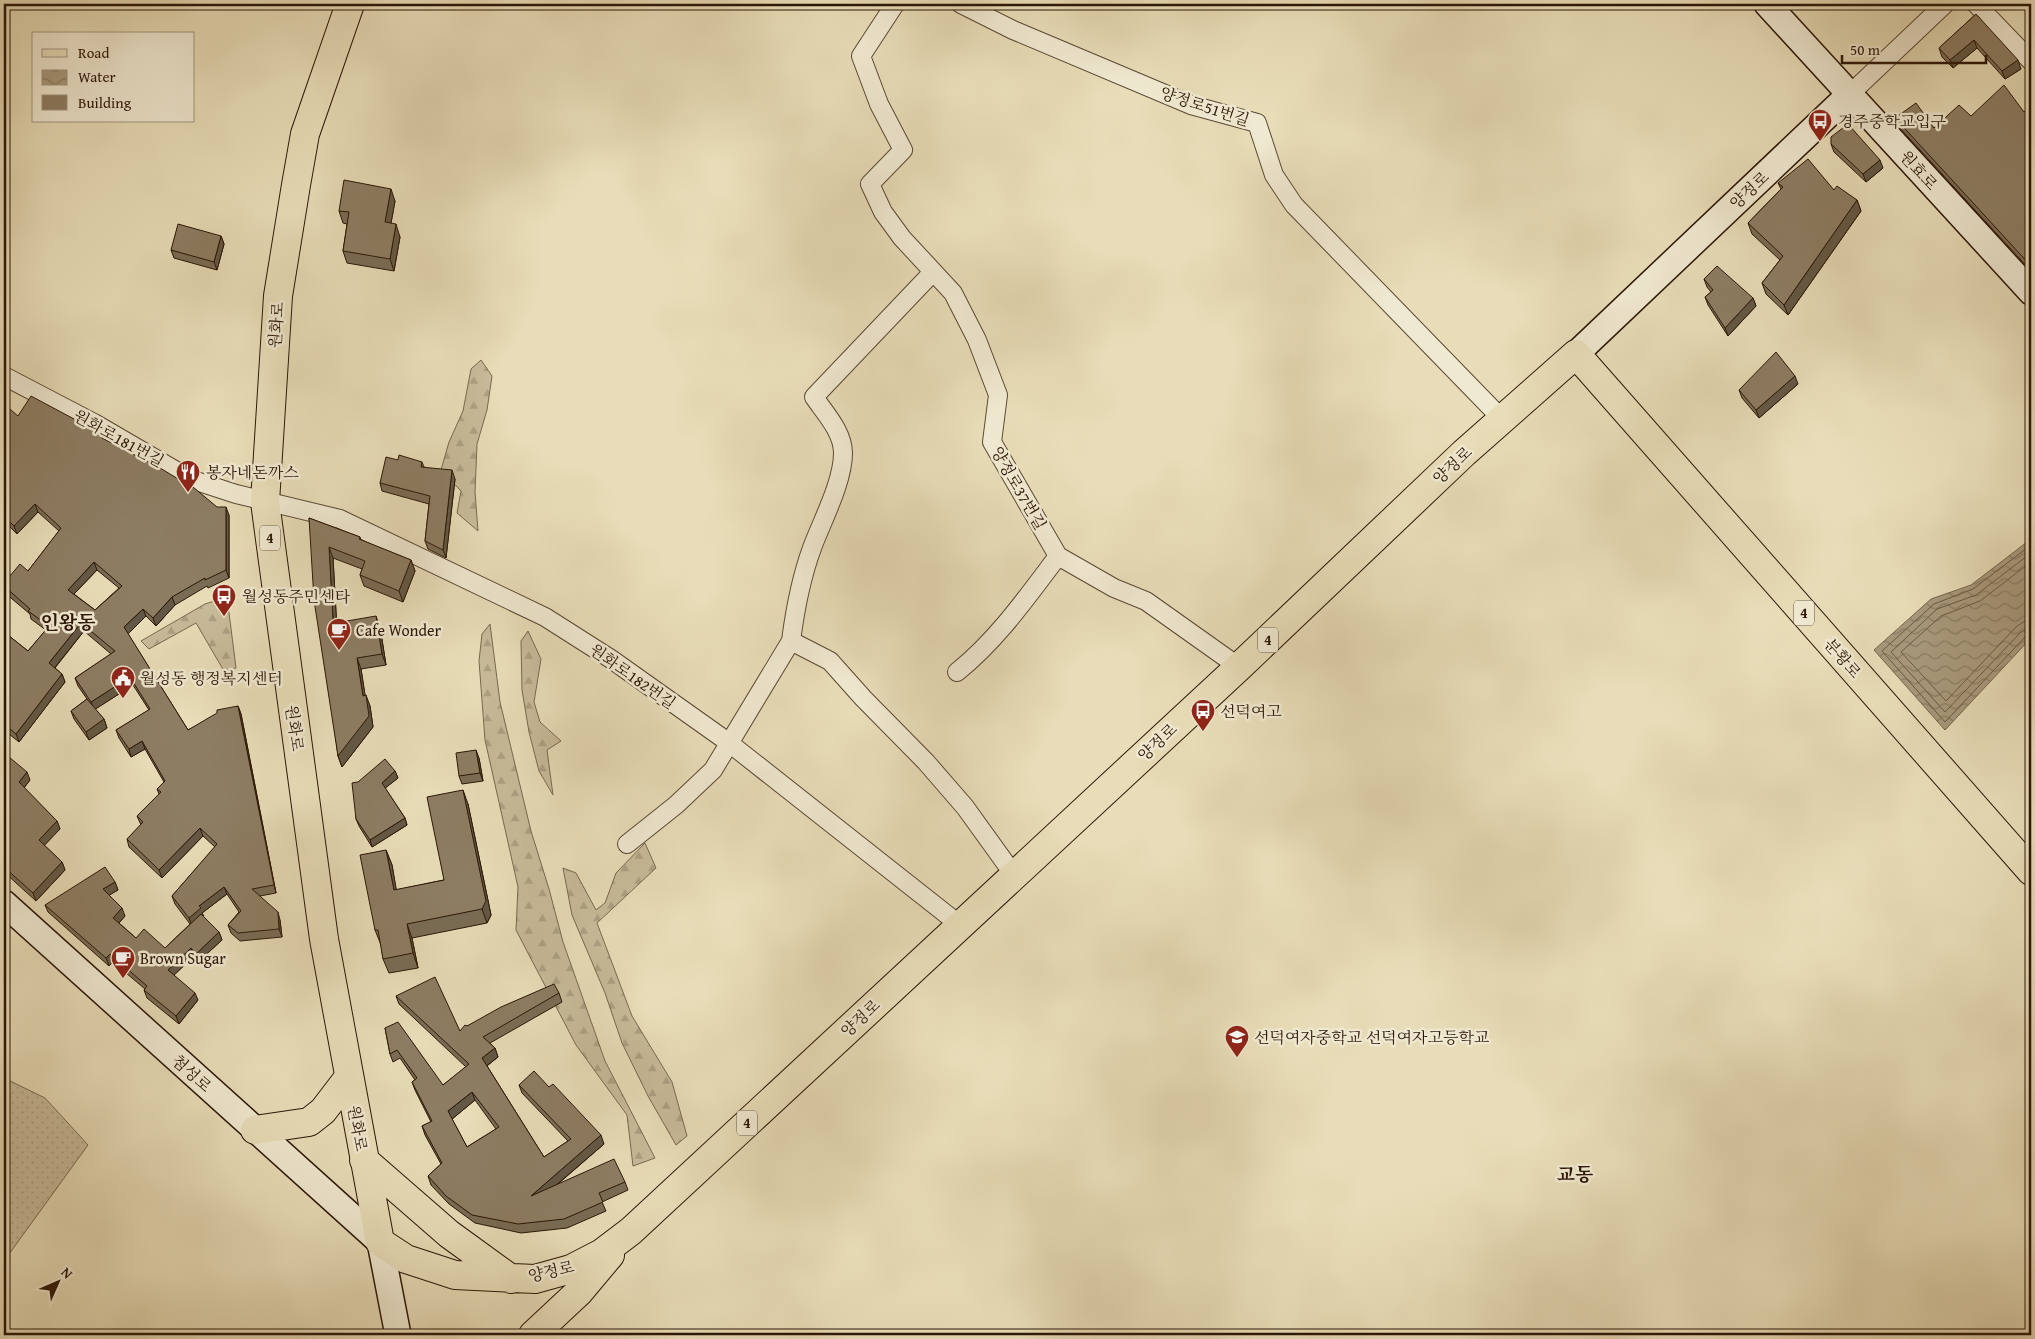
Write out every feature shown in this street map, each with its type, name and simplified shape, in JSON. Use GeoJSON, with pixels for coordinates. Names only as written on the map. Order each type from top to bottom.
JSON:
{"type":"FeatureCollection","features":[{"type":"Feature","properties":{"kind":"main road","name":"원화로"},"geometry":{"type":"LineString","coordinates":[[350,4],[305,134],[296,185],[278,296],[265,502],[324,939],[380,1242]]}},
{"type":"Feature","properties":{"kind":"main road","name":"양정로"},"geometry":{"type":"LineString","coordinates":[[380,1242],[406,1259],[455,1275],[511,1278],[535,1278],[571,1269],[602,1253],[631,1231],[1239,667],[1464,453],[1576,354]]}},
{"type":"Feature","properties":{"kind":"main road","name":"분황로"},"geometry":{"type":"LineString","coordinates":[[1576,354],[2031,871]]}},
{"type":"Feature","properties":{"kind":"main road"},"geometry":{"type":"LineString","coordinates":[[255,1130],[309,1122],[323,1111],[349,1077]]}},
{"type":"Feature","properties":{"kind":"main road"},"geometry":{"type":"LineString","coordinates":[[364,1160],[449,1234],[511,1278]]}},
{"type":"Feature","properties":{"kind":"main road"},"geometry":{"type":"LineString","coordinates":[[534,1335],[579,1292],[631,1231]]}},
{"type":"Feature","properties":{"kind":"street","name":"양정로37번길"},"geometry":{"type":"LineString","coordinates":[[895,4],[861,56],[879,104],[904,150],[870,184],[883,212],[902,238],[953,293],[977,340],[998,394],[992,442],[1058,556]]}},
{"type":"Feature","properties":{"kind":"street","name":"양정로51번길"},"geometry":{"type":"LineString","coordinates":[[961,4],[1013,30],[1183,101],[1257,123],[1274,175],[1294,205],[1502,420]]}},
{"type":"Feature","properties":{"kind":"street","name":"원효로"},"geometry":{"type":"LineString","coordinates":[[1767,4],[2031,292]]}},
{"type":"Feature","properties":{"kind":"street","name":"양정로"},"geometry":{"type":"LineString","coordinates":[[1576,354],[1945,4]]}},
{"type":"Feature","properties":{"kind":"street"},"geometry":{"type":"LineString","coordinates":[[1976,4],[2031,61]]}},
{"type":"Feature","properties":{"kind":"street"},"geometry":{"type":"LineString","coordinates":[[627,844],[676,805],[713,770],[728,742],[791,641],[796,606],[811,550],[838,481],[843,453],[840,434],[814,396],[933,272]]}},
{"type":"Feature","properties":{"kind":"street","name":"원화로181번길"},"geometry":{"type":"LineString","coordinates":[[4,376],[94,423],[190,479],[265,502]]}},
{"type":"Feature","properties":{"kind":"street","name":"원화로182번길"},"geometry":{"type":"LineString","coordinates":[[265,502],[340,519],[545,617],[611,659],[728,742],[960,925]]}},
{"type":"Feature","properties":{"kind":"street"},"geometry":{"type":"LineString","coordinates":[[957,672],[976,656],[1008,622],[1058,556],[1114,588],[1146,601],[1239,667]]}},
{"type":"Feature","properties":{"kind":"street"},"geometry":{"type":"LineString","coordinates":[[791,641],[830,661],[863,698],[926,762],[965,807],[1014,875]]}},
{"type":"Feature","properties":{"kind":"street","name":"첨성로"},"geometry":{"type":"LineString","coordinates":[[4,903],[380,1242]]}},
{"type":"Feature","properties":{"kind":"street","name":"원화로"},"geometry":{"type":"LineString","coordinates":[[380,1242],[398,1335]]}},
{"type":"Feature","properties":{"kind":"green space"},"geometry":{"type":"Polygon","coordinates":[[[481,360],[492,376],[487,410],[477,444],[475,492],[478,531],[457,513],[461,491],[441,470],[449,442],[463,411],[471,369],[481,360]]]}},
{"type":"Feature","properties":{"kind":"green space"},"geometry":{"type":"Polygon","coordinates":[[[227,597],[236,668],[224,671],[196,623],[149,649],[141,641],[205,604],[227,597]]]}},
{"type":"Feature","properties":{"kind":"green space"},"geometry":{"type":"Polygon","coordinates":[[[490,624],[500,702],[531,831],[563,942],[605,1061],[655,1158],[633,1166],[627,1115],[576,1045],[516,930],[518,887],[485,740],[479,661],[482,634],[490,624]]]}},
{"type":"Feature","properties":{"kind":"green space"},"geometry":{"type":"Polygon","coordinates":[[[528,631],[541,659],[534,702],[540,722],[561,741],[547,750],[553,795],[539,771],[529,732],[522,690],[521,641],[528,631]]]}},
{"type":"Feature","properties":{"kind":"green space"},"geometry":{"type":"Polygon","coordinates":[[[645,843],[656,868],[597,923],[632,1016],[672,1082],[687,1136],[676,1145],[648,1096],[622,1043],[605,993],[572,915],[563,868],[576,873],[596,910],[605,903],[616,873],[645,843]]]}},
{"type":"Feature","properties":{"kind":"green space"},"geometry":{"type":"Polygon","coordinates":[[[4,1078],[45,1098],[88,1145],[4,1261],[4,1078]]]}},
{"type":"Feature","properties":{"kind":"water"},"geometry":{"type":"Polygon","coordinates":[[[2031,539],[2031,638],[1945,730],[1874,650],[1931,599],[1971,585],[2031,539]]]}},
{"type":"Feature","properties":{"kind":"building"},"geometry":{"type":"Polygon","coordinates":[[[1976,14],[2018,60],[2002,71],[1974,40],[1950,60],[1939,48],[1976,14]]]}},
{"type":"Feature","properties":{"kind":"building"},"geometry":{"type":"Polygon","coordinates":[[[2004,85],[2024,112],[2031,107],[2031,266],[1895,118],[1916,103],[1934,128],[1959,105],[1971,116],[2004,85]]]}},
{"type":"Feature","properties":{"kind":"building"},"geometry":{"type":"Polygon","coordinates":[[[1848,124],[1880,160],[1863,174],[1831,144],[1831,137],[1848,124]]]}},
{"type":"Feature","properties":{"kind":"building"},"geometry":{"type":"Polygon","coordinates":[[[1808,159],[1834,190],[1837,186],[1857,200],[1784,305],[1762,283],[1783,256],[1748,223],[1783,187],[1778,183],[1808,159]]]}},
{"type":"Feature","properties":{"kind":"building"},"geometry":{"type":"Polygon","coordinates":[[[344,180],[391,189],[385,222],[396,224],[390,259],[343,251],[349,212],[339,211],[344,180]]]}},
{"type":"Feature","properties":{"kind":"building"},"geometry":{"type":"Polygon","coordinates":[[[178,224],[221,236],[214,262],[171,250],[178,224]]]}},
{"type":"Feature","properties":{"kind":"building"},"geometry":{"type":"Polygon","coordinates":[[[1717,266],[1753,298],[1725,328],[1705,297],[1713,290],[1704,279],[1717,266]]]}},
{"type":"Feature","properties":{"kind":"building"},"geometry":{"type":"Polygon","coordinates":[[[1776,352],[1795,376],[1756,410],[1739,390],[1776,352]]]}},
{"type":"Feature","properties":{"kind":"building"},"geometry":{"type":"Polygon","coordinates":[[[31,396],[104,435],[102,438],[185,483],[187,482],[217,507],[226,507],[226,570],[205,580],[205,578],[172,597],[153,618],[143,609],[124,627],[188,730],[217,713],[217,710],[238,706],[274,885],[252,889],[278,912],[279,929],[238,933],[228,925],[241,911],[224,887],[199,906],[201,908],[189,918],[172,896],[217,844],[200,828],[159,870],[127,839],[143,822],[137,816],[161,792],[157,789],[165,781],[142,741],[129,749],[116,730],[150,709],[130,677],[91,702],[75,678],[115,651],[81,623],[49,663],[62,674],[16,734],[4,724],[4,632],[28,651],[49,626],[28,611],[30,609],[4,586],[4,583],[20,564],[28,571],[61,528],[35,504],[14,526],[7,519],[4,522],[4,404],[18,416],[31,396]],[[94,562],[68,590],[95,610],[122,586],[94,562]]]}},
{"type":"Feature","properties":{"kind":"building"},"geometry":{"type":"Polygon","coordinates":[[[399,455],[422,462],[421,467],[452,470],[443,550],[425,541],[430,496],[380,483],[386,457],[398,460],[399,455]]]}},
{"type":"Feature","properties":{"kind":"building"},"geometry":{"type":"Polygon","coordinates":[[[309,518],[360,537],[359,539],[411,560],[399,591],[360,575],[365,561],[329,547],[334,638],[341,622],[376,616],[382,654],[357,658],[363,696],[366,695],[369,716],[338,756],[314,600],[309,518]]]}},
{"type":"Feature","properties":{"kind":"building"},"geometry":{"type":"Polygon","coordinates":[[[87,699],[104,719],[86,732],[71,711],[87,699]]]}},
{"type":"Feature","properties":{"kind":"building"},"geometry":{"type":"Polygon","coordinates":[[[476,750],[480,773],[459,776],[456,753],[476,750]]]}},
{"type":"Feature","properties":{"kind":"building"},"geometry":{"type":"Polygon","coordinates":[[[9,757],[27,772],[19,782],[57,821],[39,840],[62,862],[33,893],[4,867],[4,761],[9,757]]]}},
{"type":"Feature","properties":{"kind":"building"},"geometry":{"type":"Polygon","coordinates":[[[385,759],[395,771],[382,783],[405,818],[370,840],[356,819],[352,783],[358,782],[385,759]]]}},
{"type":"Feature","properties":{"kind":"building"},"geometry":{"type":"Polygon","coordinates":[[[463,790],[486,901],[482,909],[407,924],[413,953],[383,959],[378,930],[375,930],[360,855],[386,850],[394,890],[444,880],[427,797],[463,790]]]}},
{"type":"Feature","properties":{"kind":"building"},"geometry":{"type":"Polygon","coordinates":[[[105,867],[115,882],[103,889],[122,908],[113,918],[136,938],[144,929],[165,948],[201,914],[219,932],[196,954],[191,948],[168,970],[195,993],[176,1016],[144,990],[147,986],[110,954],[106,958],[45,905],[105,867]]]}},
{"type":"Feature","properties":{"kind":"building"},"geometry":{"type":"Polygon","coordinates":[[[435,977],[460,1031],[465,1025],[467,1026],[501,1007],[554,984],[559,993],[483,1037],[495,1048],[482,1058],[544,1157],[571,1139],[519,1085],[534,1071],[549,1087],[553,1084],[601,1135],[531,1196],[614,1159],[625,1182],[599,1193],[603,1202],[564,1219],[518,1224],[472,1215],[446,1196],[428,1176],[442,1163],[422,1126],[432,1121],[412,1082],[417,1078],[397,1050],[390,1054],[385,1028],[398,1022],[443,1085],[469,1064],[396,996],[435,977]],[[472,1092],[448,1111],[467,1147],[499,1127],[472,1092]]]}},
{"type":"Feature","properties":{"kind":"place","name":"경주중학교입구"},"geometry":{"type":"Point","coordinates":[1820,142]}},
{"type":"Feature","properties":{"kind":"place","name":"봉자네돈까스"},"geometry":{"type":"Point","coordinates":[188,493]}},
{"type":"Feature","properties":{"kind":"place","name":"월성동주민센타"},"geometry":{"type":"Point","coordinates":[224,617]}},
{"type":"Feature","properties":{"kind":"place","name":"Cafe Wonder"},"geometry":{"type":"Point","coordinates":[339,651]}},
{"type":"Feature","properties":{"kind":"place","name":"월성동 행정복지센터"},"geometry":{"type":"Point","coordinates":[123,699]}},
{"type":"Feature","properties":{"kind":"place","name":"선덕여고"},"geometry":{"type":"Point","coordinates":[1203,732]}},
{"type":"Feature","properties":{"kind":"place","name":"Brown Sugar"},"geometry":{"type":"Point","coordinates":[123,979]}},
{"type":"Feature","properties":{"kind":"place","name":"선덕여자중학교 선덕여자고등학교"},"geometry":{"type":"Point","coordinates":[1237,1058]}},
{"type":"Feature","properties":{"kind":"district","name":"인왕동"},"geometry":{"type":"Point","coordinates":[68,622]}},
{"type":"Feature","properties":{"kind":"district","name":"교동"},"geometry":{"type":"Point","coordinates":[1575,1174]}}]}
